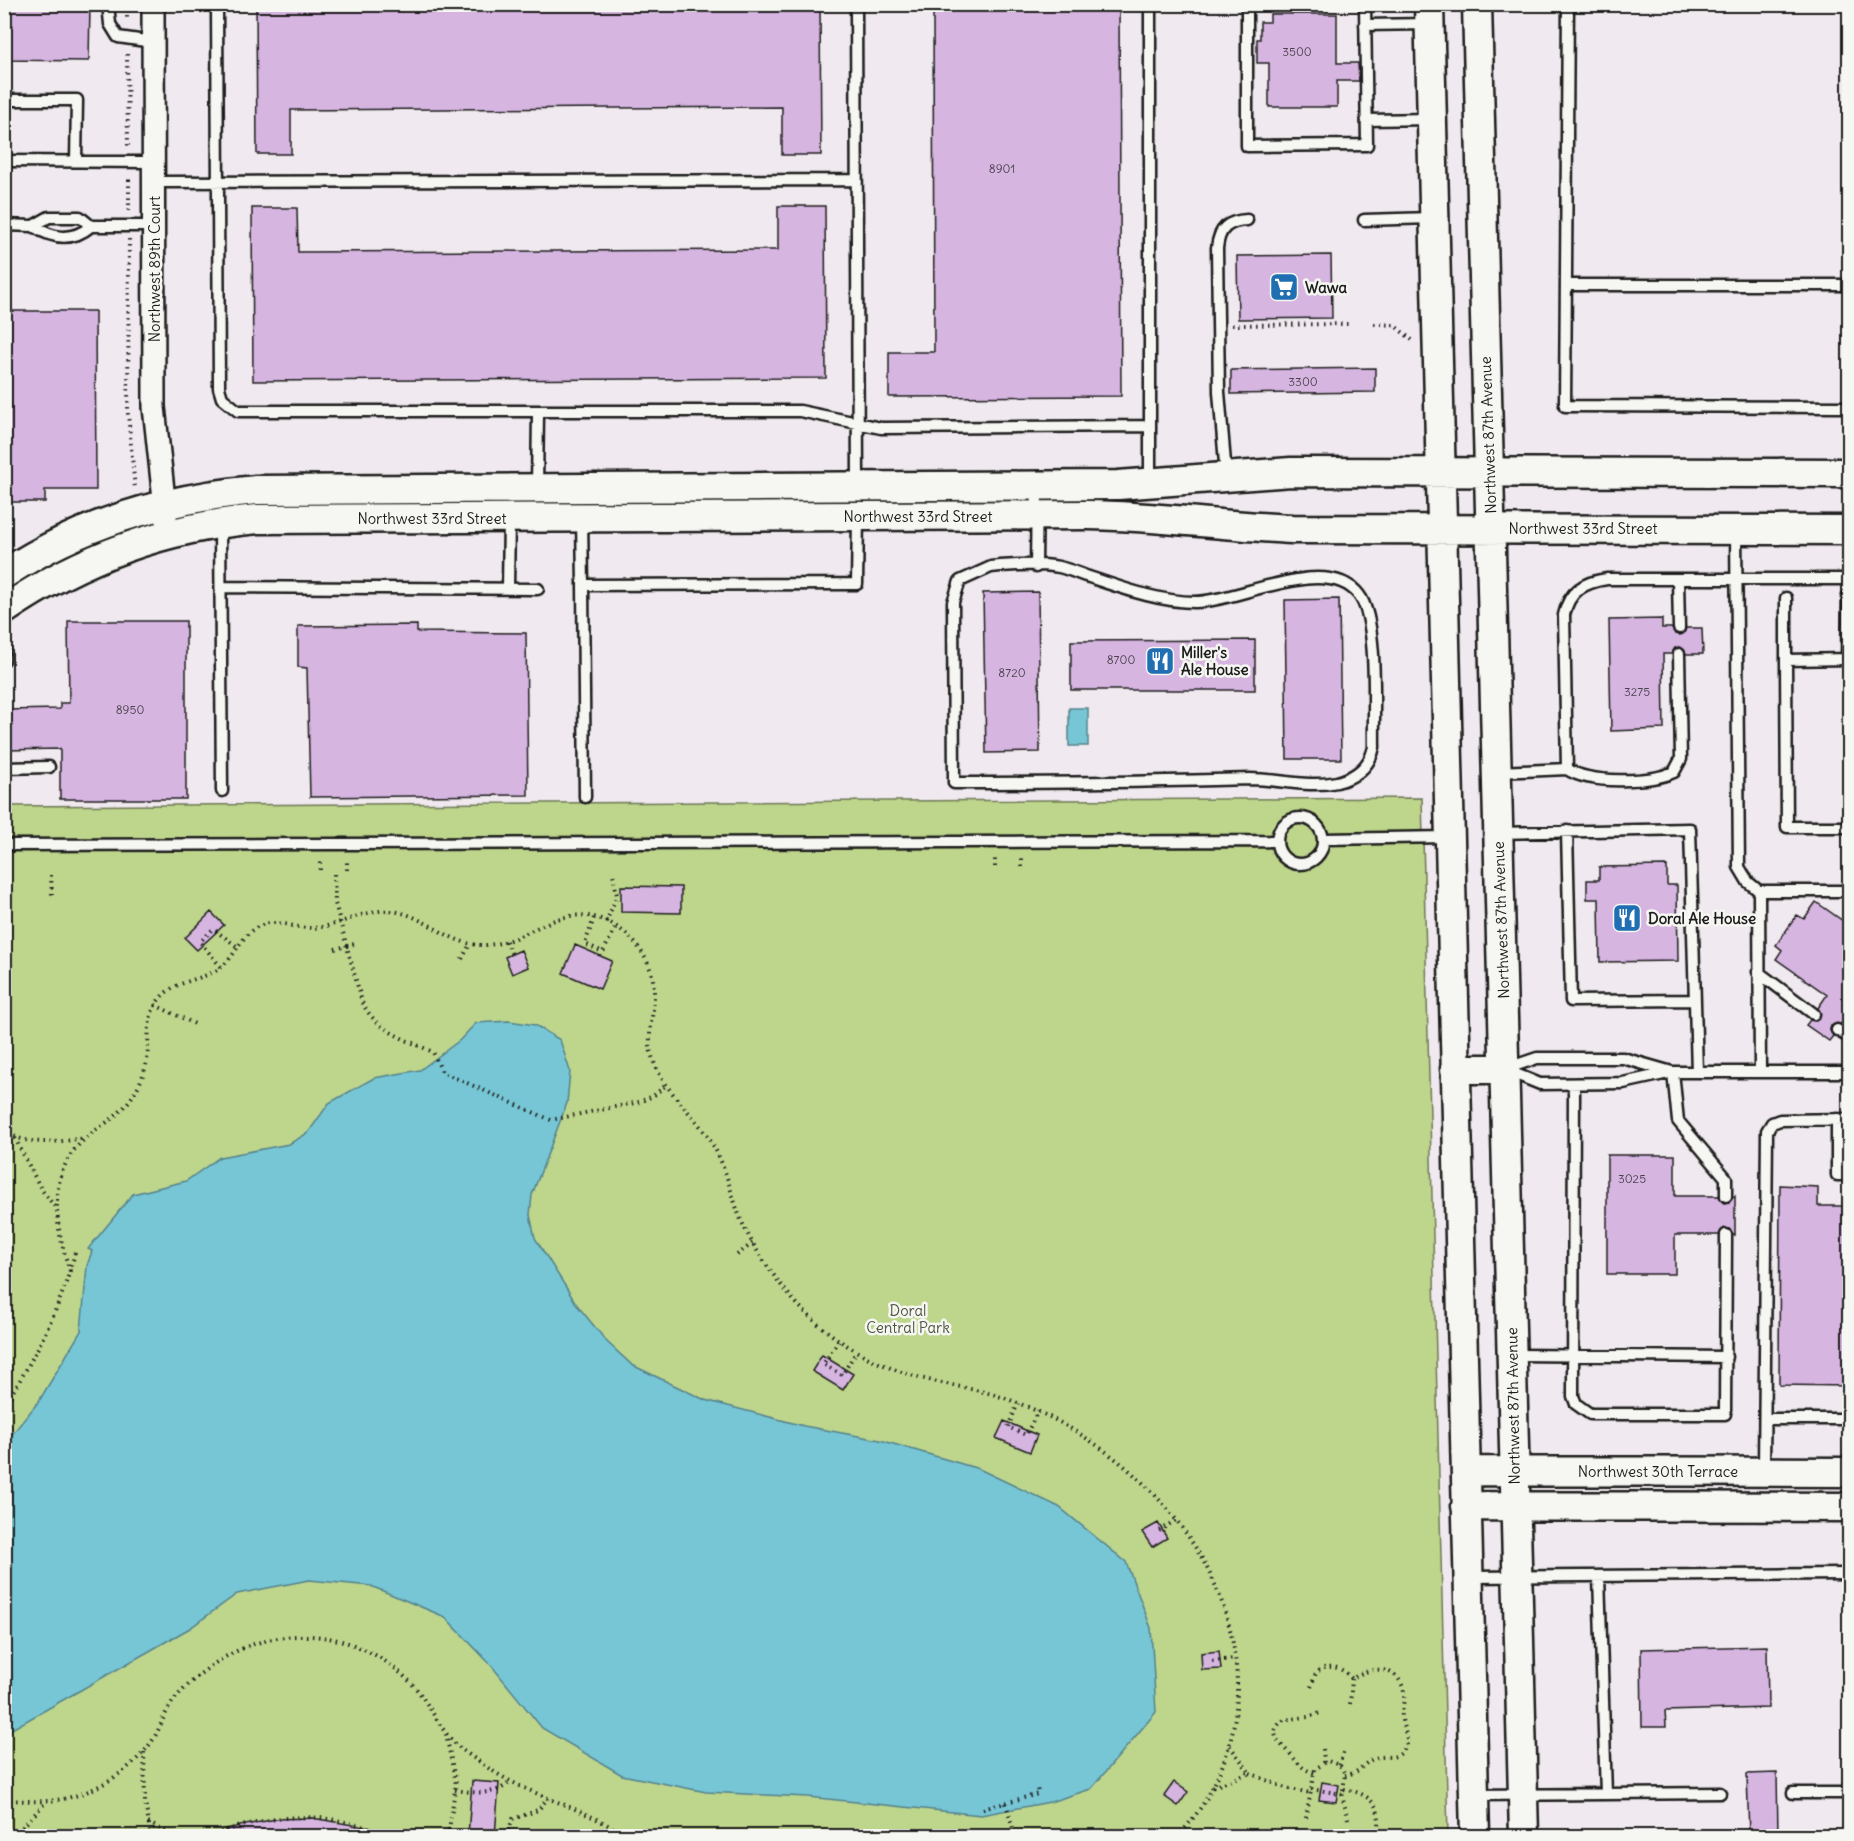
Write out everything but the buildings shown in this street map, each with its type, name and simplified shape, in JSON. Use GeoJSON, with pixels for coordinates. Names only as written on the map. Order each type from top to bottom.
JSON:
{"type":"FeatureCollection","features":[{"type":"Feature","properties":{"kind":"street","name":"Northwest 89th Court"},"geometry":{"type":"LineString","coordinates":[[153,4],[154,407],[168,533]]}},
{"type":"Feature","properties":{"kind":"street","name":"Northwest 87th Avenue"},"geometry":{"type":"LineString","coordinates":[[1477,4],[1524,1836]]}},
{"type":"Feature","properties":{"kind":"street"},"geometry":{"type":"LineString","coordinates":[[1429,14],[1474,1836]]}},
{"type":"Feature","properties":{"kind":"street","name":"Northwest 33rd Street"},"geometry":{"type":"LineString","coordinates":[[4,610],[32,591],[85,563],[168,533],[220,523],[295,518],[582,517],[858,501],[1037,486],[1151,483],[1226,475],[1440,471],[1850,473]]}},
{"type":"Feature","properties":{"kind":"street"},"geometry":{"type":"LineString","coordinates":[[547,488],[572,500],[582,517],[590,504],[631,488]]}},
{"type":"Feature","properties":{"kind":"street","name":"Northwest 33rd Street"},"geometry":{"type":"LineString","coordinates":[[4,574],[79,534],[163,504],[203,496],[256,490],[631,488],[858,501],[1037,515],[1137,516],[1216,525],[1293,529],[1850,530]]}},
{"type":"Feature","properties":{"kind":"street"},"geometry":{"type":"LineString","coordinates":[[1455,1069],[1505,1069]]}},
{"type":"Feature","properties":{"kind":"street","name":"Northwest 30th Terrace"},"geometry":{"type":"LineString","coordinates":[[1466,1471],[1850,1472]]}},
{"type":"Feature","properties":{"kind":"street"},"geometry":{"type":"LineString","coordinates":[[1764,1471],[1765,1507]]}},
{"type":"Feature","properties":{"kind":"street"},"geometry":{"type":"LineString","coordinates":[[1466,1506],[1850,1507]]}},
{"type":"Feature","properties":{"kind":"lane"},"geometry":{"type":"LineString","coordinates":[[108,4],[110,24],[118,37],[153,42]]}},
{"type":"Feature","properties":{"kind":"lane"},"geometry":{"type":"LineString","coordinates":[[217,4],[219,388],[222,398],[232,407],[253,413],[800,411],[881,428],[1150,426]]}},
{"type":"Feature","properties":{"kind":"lane"},"geometry":{"type":"LineString","coordinates":[[583,585],[857,584],[856,4]]}},
{"type":"Feature","properties":{"kind":"lane"},"geometry":{"type":"LineString","coordinates":[[1149,4],[1151,483]]}},
{"type":"Feature","properties":{"kind":"lane"},"geometry":{"type":"LineString","coordinates":[[1247,4],[1247,146],[1367,145],[1365,4]]}},
{"type":"Feature","properties":{"kind":"lane"},"geometry":{"type":"LineString","coordinates":[[1569,4],[1565,406],[1850,407]]}},
{"type":"Feature","properties":{"kind":"lane"},"geometry":{"type":"LineString","coordinates":[[1365,25],[1429,14]]}},
{"type":"Feature","properties":{"kind":"lane"},"geometry":{"type":"LineString","coordinates":[[4,100],[77,100],[76,161]]}},
{"type":"Feature","properties":{"kind":"lane"},"geometry":{"type":"LineString","coordinates":[[1367,120],[1432,119]]}},
{"type":"Feature","properties":{"kind":"lane"},"geometry":{"type":"LineString","coordinates":[[4,161],[76,161],[219,182],[856,180]]}},
{"type":"Feature","properties":{"kind":"lane"},"geometry":{"type":"LineString","coordinates":[[33,226],[49,217],[80,217],[91,226],[154,226]]}},
{"type":"Feature","properties":{"kind":"lane"},"geometry":{"type":"LineString","coordinates":[[1364,220],[1434,218]]}},
{"type":"Feature","properties":{"kind":"lane"},"geometry":{"type":"LineString","coordinates":[[1226,475],[1219,392],[1218,239],[1224,226],[1247,220]]}},
{"type":"Feature","properties":{"kind":"lane"},"geometry":{"type":"LineString","coordinates":[[4,225],[33,226],[49,236],[79,236],[91,226]]}},
{"type":"Feature","properties":{"kind":"lane"},"geometry":{"type":"LineString","coordinates":[[1566,285],[1850,285]]}},
{"type":"Feature","properties":{"kind":"lane"},"geometry":{"type":"LineString","coordinates":[[538,413],[547,488]]}},
{"type":"Feature","properties":{"kind":"lane"},"geometry":{"type":"LineString","coordinates":[[1036,567],[1037,486]]}},
{"type":"Feature","properties":{"kind":"lane"},"geometry":{"type":"LineString","coordinates":[[508,589],[509,517]]}},
{"type":"Feature","properties":{"kind":"lane"},"geometry":{"type":"LineString","coordinates":[[582,517],[585,797]]}},
{"type":"Feature","properties":{"kind":"lane"},"geometry":{"type":"LineString","coordinates":[[220,523],[222,790]]}},
{"type":"Feature","properties":{"kind":"lane"},"geometry":{"type":"LineString","coordinates":[[1736,529],[1739,867],[1748,882],[1759,891],[1850,891]]}},
{"type":"Feature","properties":{"kind":"lane"},"geometry":{"type":"LineString","coordinates":[[991,567],[1036,567],[1059,567],[1163,598],[1195,602],[1232,598],[1293,579],[1328,579],[1348,584],[1365,604],[1371,626],[1374,747],[1369,762],[1363,770],[1345,779],[1325,783],[1254,779],[1111,783],[954,783],[952,610],[957,586],[964,577],[991,567]]}},
{"type":"Feature","properties":{"kind":"lane"},"geometry":{"type":"LineString","coordinates":[[1678,579],[1679,628]]}},
{"type":"Feature","properties":{"kind":"lane"},"geometry":{"type":"LineString","coordinates":[[1567,769],[1564,623],[1568,599],[1579,588],[1600,580],[1850,579]]}},
{"type":"Feature","properties":{"kind":"lane"},"geometry":{"type":"LineString","coordinates":[[221,587],[538,589]]}},
{"type":"Feature","properties":{"kind":"lane"},"geometry":{"type":"LineString","coordinates":[[1786,660],[1848,659],[1848,596]]}},
{"type":"Feature","properties":{"kind":"lane"},"geometry":{"type":"LineString","coordinates":[[1786,598],[1787,828],[1850,827]]}},
{"type":"Feature","properties":{"kind":"lane"},"geometry":{"type":"LineString","coordinates":[[4,634],[4,660]]}},
{"type":"Feature","properties":{"kind":"lane"},"geometry":{"type":"LineString","coordinates":[[1497,772],[1567,769],[1579,777],[1593,780],[1654,778],[1674,772],[1681,759],[1679,654]]}},
{"type":"Feature","properties":{"kind":"lane"},"geometry":{"type":"LineString","coordinates":[[4,768],[49,767]]}},
{"type":"Feature","properties":{"kind":"lane"},"geometry":{"type":"LineString","coordinates":[[1301,818],[1315,823],[1323,840],[1316,857],[1303,863],[1288,860],[1279,849],[1277,842],[1281,828],[1293,819],[1301,818]]}},
{"type":"Feature","properties":{"kind":"lane"},"geometry":{"type":"LineString","coordinates":[[1499,833],[1690,829],[1697,1072]]}},
{"type":"Feature","properties":{"kind":"lane"},"geometry":{"type":"LineString","coordinates":[[1567,831],[1571,1001],[1694,1000]]}},
{"type":"Feature","properties":{"kind":"lane"},"geometry":{"type":"LineString","coordinates":[[1323,840],[1450,837]]}},
{"type":"Feature","properties":{"kind":"lane"},"geometry":{"type":"LineString","coordinates":[[4,845],[1277,842]]}},
{"type":"Feature","properties":{"kind":"lane"},"geometry":{"type":"LineString","coordinates":[[1759,891],[1760,1072]]}},
{"type":"Feature","properties":{"kind":"lane"},"geometry":{"type":"LineString","coordinates":[[1758,972],[1814,1014]]}},
{"type":"Feature","properties":{"kind":"lane"},"geometry":{"type":"LineString","coordinates":[[1837,1030],[1850,1038]]}},
{"type":"Feature","properties":{"kind":"lane"},"geometry":{"type":"LineString","coordinates":[[1505,1069],[1537,1058],[1623,1058],[1673,1072]]}},
{"type":"Feature","properties":{"kind":"lane"},"geometry":{"type":"LineString","coordinates":[[1505,1069],[1540,1084],[1623,1083],[1673,1072],[1850,1072]]}},
{"type":"Feature","properties":{"kind":"lane"},"geometry":{"type":"LineString","coordinates":[[1673,1072],[1678,1121],[1726,1178],[1726,1196]]}},
{"type":"Feature","properties":{"kind":"lane"},"geometry":{"type":"LineString","coordinates":[[1574,1084],[1574,1400],[1580,1409],[1590,1414],[1725,1414],[1726,1235]]}},
{"type":"Feature","properties":{"kind":"lane"},"geometry":{"type":"LineString","coordinates":[[1837,1119],[1837,1175],[1850,1175]]}},
{"type":"Feature","properties":{"kind":"lane"},"geometry":{"type":"LineString","coordinates":[[1764,1471],[1766,1139],[1768,1127],[1780,1120],[1850,1119]]}},
{"type":"Feature","properties":{"kind":"lane"},"geometry":{"type":"LineString","coordinates":[[1512,1355],[1726,1357]]}},
{"type":"Feature","properties":{"kind":"lane"},"geometry":{"type":"LineString","coordinates":[[1765,1419],[1850,1419]]}},
{"type":"Feature","properties":{"kind":"lane"},"geometry":{"type":"LineString","coordinates":[[1468,1577],[1850,1574]]}},
{"type":"Feature","properties":{"kind":"lane"},"geometry":{"type":"LineString","coordinates":[[1599,1576],[1606,1794]]}},
{"type":"Feature","properties":{"kind":"lane"},"geometry":{"type":"LineString","coordinates":[[1473,1795],[1720,1792]]}},
{"type":"Feature","properties":{"kind":"lane"},"geometry":{"type":"LineString","coordinates":[[1793,1792],[1850,1793]]}},
{"type":"Feature","properties":{"kind":"path"},"geometry":{"type":"LineString","coordinates":[[127,4],[127,23]]}},
{"type":"Feature","properties":{"kind":"path"},"geometry":{"type":"LineString","coordinates":[[128,52],[128,149]]}},
{"type":"Feature","properties":{"kind":"path"},"geometry":{"type":"LineString","coordinates":[[128,195],[129,175]]}},
{"type":"Feature","properties":{"kind":"path"},"geometry":{"type":"LineString","coordinates":[[129,267],[128,414],[136,488],[134,493]]}},
{"type":"Feature","properties":{"kind":"path"},"geometry":{"type":"LineString","coordinates":[[1238,325],[1352,324]]}},
{"type":"Feature","properties":{"kind":"path"},"geometry":{"type":"LineString","coordinates":[[1374,324],[1394,325],[1412,340]]}},
{"type":"Feature","properties":{"kind":"path"},"geometry":{"type":"LineString","coordinates":[[995,867],[996,852]]}},
{"type":"Feature","properties":{"kind":"path"},"geometry":{"type":"LineString","coordinates":[[1022,852],[1022,867]]}},
{"type":"Feature","properties":{"kind":"path"},"geometry":{"type":"LineString","coordinates":[[320,870],[321,854]]}},
{"type":"Feature","properties":{"kind":"path"},"geometry":{"type":"LineString","coordinates":[[347,854],[347,870]]}},
{"type":"Feature","properties":{"kind":"path"},"geometry":{"type":"LineString","coordinates":[[334,874],[334,897],[364,1007],[371,1018],[390,1033],[433,1052],[442,1072],[551,1120],[645,1100],[666,1085]]}},
{"type":"Feature","properties":{"kind":"path"},"geometry":{"type":"LineString","coordinates":[[606,922],[617,896],[613,874]]}},
{"type":"Feature","properties":{"kind":"path"},"geometry":{"type":"LineString","coordinates":[[51,876],[52,896]]}},
{"type":"Feature","properties":{"kind":"path"},"geometry":{"type":"LineString","coordinates":[[70,1271],[56,1221],[61,1175],[68,1158],[85,1138],[118,1115],[134,1095],[144,1071],[149,1022],[155,1005],[177,984],[221,968],[250,932],[264,924],[316,928],[340,923],[364,914],[393,911],[419,920],[450,938],[470,944],[491,944],[506,941],[555,918],[569,916],[594,918],[606,922],[641,950],[652,975],[654,994],[649,1043],[655,1067],[666,1085],[691,1113],[712,1143],[753,1243],[790,1297],[839,1341],[856,1352],[911,1375],[995,1395],[1018,1403],[1080,1433],[1109,1453],[1155,1494],[1176,1520],[1204,1565],[1219,1596],[1231,1630],[1237,1694],[1229,1745],[1212,1787],[1178,1836]]}},
{"type":"Feature","properties":{"kind":"path"},"geometry":{"type":"LineString","coordinates":[[594,918],[585,944],[603,952],[615,927]]}},
{"type":"Feature","properties":{"kind":"path"},"geometry":{"type":"LineString","coordinates":[[221,968],[200,942],[213,929],[238,947]]}},
{"type":"Feature","properties":{"kind":"path"},"geometry":{"type":"LineString","coordinates":[[506,941],[513,957]]}},
{"type":"Feature","properties":{"kind":"path"},"geometry":{"type":"LineString","coordinates":[[335,950],[358,943]]}},
{"type":"Feature","properties":{"kind":"path"},"geometry":{"type":"LineString","coordinates":[[462,959],[470,944]]}},
{"type":"Feature","properties":{"kind":"path"},"geometry":{"type":"LineString","coordinates":[[155,1005],[196,1025]]}},
{"type":"Feature","properties":{"kind":"path"},"geometry":{"type":"LineString","coordinates":[[4,1130],[15,1138],[41,1189],[56,1207]]}},
{"type":"Feature","properties":{"kind":"path"},"geometry":{"type":"LineString","coordinates":[[15,1138],[45,1142],[85,1138]]}},
{"type":"Feature","properties":{"kind":"path"},"geometry":{"type":"LineString","coordinates":[[737,1255],[753,1243]]}},
{"type":"Feature","properties":{"kind":"path"},"geometry":{"type":"LineString","coordinates":[[4,1406],[43,1340],[70,1271],[76,1249]]}},
{"type":"Feature","properties":{"kind":"path"},"geometry":{"type":"LineString","coordinates":[[839,1341],[823,1364],[842,1375],[856,1352]]}},
{"type":"Feature","properties":{"kind":"path"},"geometry":{"type":"LineString","coordinates":[[1018,1403],[1008,1427],[1026,1435],[1038,1411]]}},
{"type":"Feature","properties":{"kind":"path"},"geometry":{"type":"LineString","coordinates":[[1159,1531],[1176,1520]]}},
{"type":"Feature","properties":{"kind":"path"},"geometry":{"type":"LineString","coordinates":[[4,1800],[47,1801],[65,1798],[95,1788],[121,1772],[144,1752],[152,1742],[171,1703],[205,1669],[245,1647],[294,1636],[335,1640],[381,1659],[413,1684],[445,1732],[461,1749],[510,1782],[594,1816],[625,1836]]}},
{"type":"Feature","properties":{"kind":"path"},"geometry":{"type":"LineString","coordinates":[[1212,1661],[1235,1659]]}},
{"type":"Feature","properties":{"kind":"path"},"geometry":{"type":"LineString","coordinates":[[1311,1687],[1314,1675],[1326,1667],[1340,1668],[1352,1679]]}},
{"type":"Feature","properties":{"kind":"path"},"geometry":{"type":"LineString","coordinates":[[1346,1774],[1357,1773],[1376,1758],[1396,1756],[1404,1749],[1407,1738],[1402,1717],[1404,1694],[1398,1679],[1378,1669],[1365,1671],[1352,1679]]}},
{"type":"Feature","properties":{"kind":"path"},"geometry":{"type":"LineString","coordinates":[[1350,1704],[1352,1679]]}},
{"type":"Feature","properties":{"kind":"path"},"geometry":{"type":"LineString","coordinates":[[1314,1773],[1298,1765],[1278,1744],[1275,1735],[1280,1723],[1284,1720],[1308,1717],[1323,1712]]}},
{"type":"Feature","properties":{"kind":"path"},"geometry":{"type":"LineString","coordinates":[[429,1836],[449,1834],[455,1790],[454,1769],[445,1732]]}},
{"type":"Feature","properties":{"kind":"path"},"geometry":{"type":"LineString","coordinates":[[1229,1745],[1250,1773],[1286,1788],[1360,1792],[1371,1799],[1377,1808],[1379,1825]]}},
{"type":"Feature","properties":{"kind":"path"},"geometry":{"type":"LineString","coordinates":[[1306,1818],[1314,1773],[1324,1762],[1323,1749]]}},
{"type":"Feature","properties":{"kind":"path"},"geometry":{"type":"LineString","coordinates":[[1340,1765],[1344,1750]]}},
{"type":"Feature","properties":{"kind":"path"},"geometry":{"type":"LineString","coordinates":[[144,1752],[147,1822],[151,1836]]}},
{"type":"Feature","properties":{"kind":"path"},"geometry":{"type":"LineString","coordinates":[[1324,1762],[1340,1765],[1346,1774],[1343,1792],[1348,1822]]}},
{"type":"Feature","properties":{"kind":"path"},"geometry":{"type":"LineString","coordinates":[[1212,1787],[1250,1773]]}},
{"type":"Feature","properties":{"kind":"path"},"geometry":{"type":"LineString","coordinates":[[455,1790],[499,1791],[510,1782]]}},
{"type":"Feature","properties":{"kind":"path"},"geometry":{"type":"LineString","coordinates":[[983,1809],[1038,1794],[1037,1786]]}},
{"type":"Feature","properties":{"kind":"path"},"geometry":{"type":"LineString","coordinates":[[506,1836],[513,1819],[538,1810],[548,1798]]}},
{"type":"Feature","properties":{"kind":"path"},"geometry":{"type":"LineString","coordinates":[[14,1836],[47,1801]]}},
{"type":"Feature","properties":{"kind":"path"},"geometry":{"type":"LineString","coordinates":[[1006,1803],[1015,1836]]}},
{"type":"Feature","properties":{"kind":"path"},"geometry":{"type":"LineString","coordinates":[[209,1836],[267,1819],[305,1816],[349,1821],[389,1836]]}},
{"type":"Feature","properties":{"kind":"path"},"geometry":{"type":"LineString","coordinates":[[147,1822],[163,1833],[176,1836]]}},
{"type":"Feature","properties":{"kind":"green space","name":"Doral Central Park"},"geometry":{"type":"Polygon","coordinates":[[[1422,798],[1448,1836],[5,1836],[5,806],[1422,798]]]}},
{"type":"Feature","properties":{"kind":"water"},"geometry":{"type":"Polygon","coordinates":[[[1069,708],[1088,708],[1088,746],[1069,746],[1069,708]]]}},
{"type":"Feature","properties":{"kind":"water"},"geometry":{"type":"Polygon","coordinates":[[[509,1021],[535,1025],[560,1040],[570,1071],[567,1103],[532,1195],[530,1215],[535,1238],[577,1305],[607,1342],[632,1365],[705,1400],[804,1426],[880,1440],[979,1469],[1059,1507],[1126,1562],[1151,1628],[1156,1712],[1091,1789],[1050,1802],[981,1815],[808,1797],[706,1792],[622,1775],[542,1728],[491,1665],[445,1617],[371,1586],[309,1580],[237,1594],[190,1628],[5,1733],[5,1443],[39,1401],[81,1331],[87,1266],[92,1251],[88,1249],[133,1194],[186,1181],[220,1157],[289,1144],[308,1133],[329,1103],[374,1078],[420,1070],[460,1040],[476,1023],[509,1021]]]}},
{"type":"Feature","properties":{"kind":"place","name":"Wawa"},"geometry":{"type":"Point","coordinates":[1284,287]}},
{"type":"Feature","properties":{"kind":"place","name":"Miller's Ale House"},"geometry":{"type":"Point","coordinates":[1160,661]}},
{"type":"Feature","properties":{"kind":"place","name":"Doral Ale House"},"geometry":{"type":"Point","coordinates":[1627,918]}}]}
